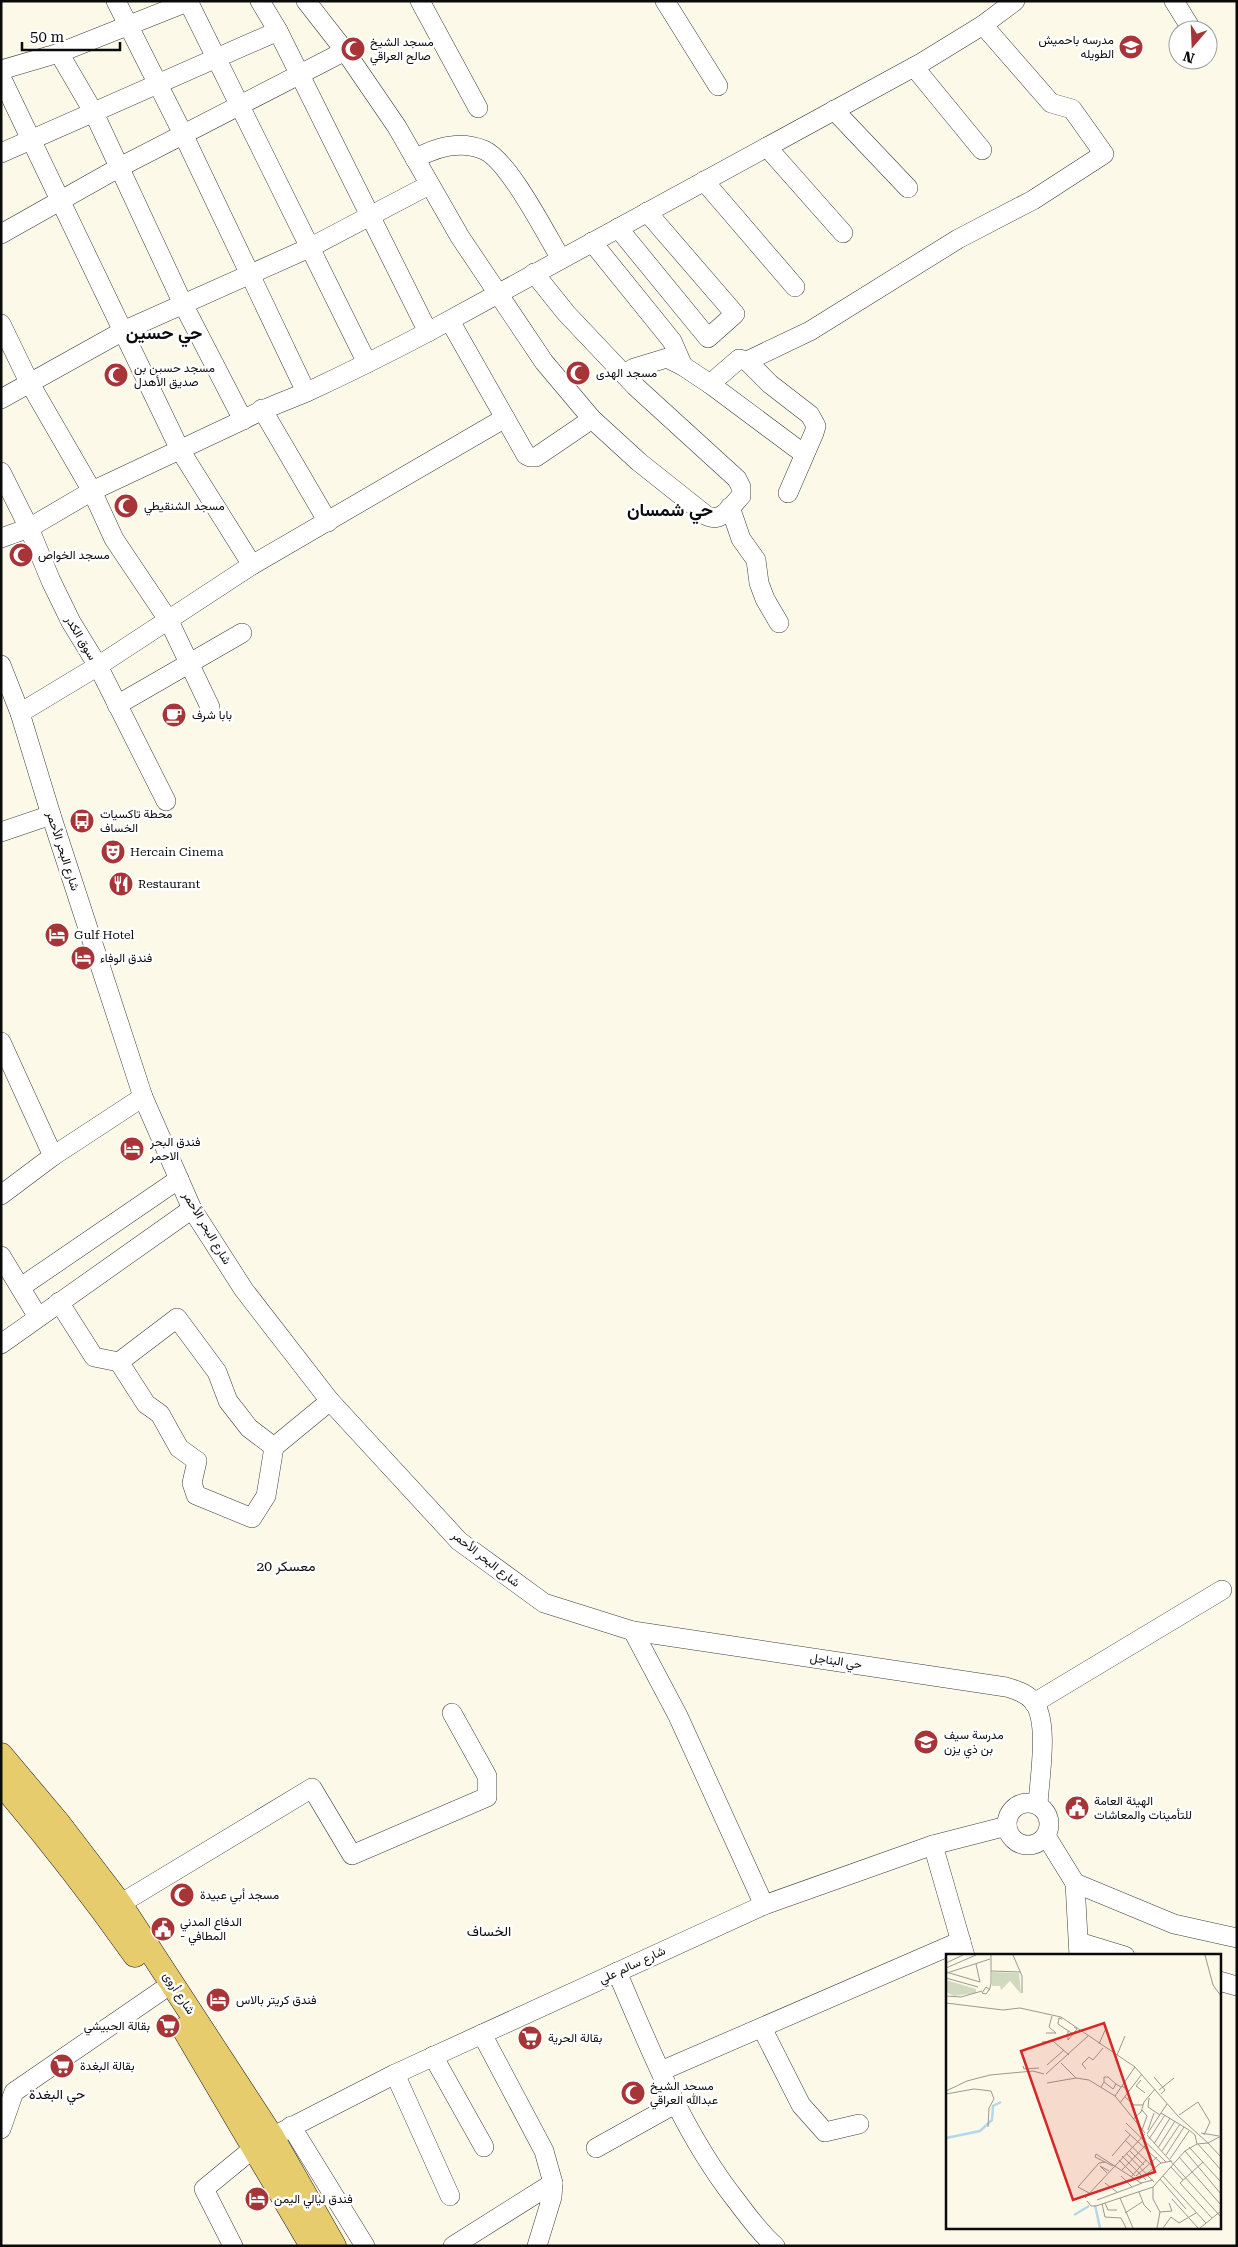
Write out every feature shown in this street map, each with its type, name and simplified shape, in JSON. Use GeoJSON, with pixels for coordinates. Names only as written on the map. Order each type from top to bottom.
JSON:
{"type":"FeatureCollection","features":[{"type":"Feature","properties":{"kind":"main road","name":"شارع أروى"},"geometry":{"type":"LineString","coordinates":[[1,1755],[59,1824],[120,1904],[272,2137],[334,2246]]}},
{"type":"Feature","properties":{"kind":"main road","name":"شارع أروى"},"geometry":{"type":"LineString","coordinates":[[1,1783],[45,1835],[102,1908],[161,1991],[272,2137],[312,2246]]}},
{"type":"Feature","properties":{"kind":"street"},"geometry":{"type":"LineString","coordinates":[[116,1],[183,134],[306,392]]}},
{"type":"Feature","properties":{"kind":"street"},"geometry":{"type":"LineString","coordinates":[[1,70],[59,53],[189,1],[367,363]]}},
{"type":"Feature","properties":{"kind":"street"},"geometry":{"type":"LineString","coordinates":[[260,1],[278,31],[428,332]]}},
{"type":"Feature","properties":{"kind":"street"},"geometry":{"type":"LineString","coordinates":[[306,1],[345,51],[397,127],[460,237],[499,292],[544,362],[592,419],[638,462],[707,516],[720,518],[741,496],[741,487],[737,479],[635,386],[566,313],[534,274]]}},
{"type":"Feature","properties":{"kind":"street"},"geometry":{"type":"LineString","coordinates":[[420,1],[478,108]]}},
{"type":"Feature","properties":{"kind":"street"},"geometry":{"type":"LineString","coordinates":[[665,1],[718,86]]}},
{"type":"Feature","properties":{"kind":"street"},"geometry":{"type":"LineString","coordinates":[[1,538],[30,528],[92,490],[243,420],[262,409],[306,392],[450,321],[499,292],[914,67],[983,24],[1014,1]]}},
{"type":"Feature","properties":{"kind":"street"},"geometry":{"type":"LineString","coordinates":[[1174,1],[1186,20]]}},
{"type":"Feature","properties":{"kind":"street"},"geometry":{"type":"LineString","coordinates":[[710,384],[739,360],[747,361],[810,331],[958,239],[1033,200],[1104,154],[1072,109],[1051,103],[983,24]]}},
{"type":"Feature","properties":{"kind":"street"},"geometry":{"type":"LineString","coordinates":[[1,153],[278,31]]}},
{"type":"Feature","properties":{"kind":"street"},"geometry":{"type":"LineString","coordinates":[[1,234],[120,167],[298,73],[345,51]]}},
{"type":"Feature","properties":{"kind":"street"},"geometry":{"type":"LineString","coordinates":[[59,53],[94,112],[183,304],[243,420]]}},
{"type":"Feature","properties":{"kind":"street"},"geometry":{"type":"LineString","coordinates":[[914,67],[982,150]]}},
{"type":"Feature","properties":{"kind":"street"},"geometry":{"type":"LineString","coordinates":[[1,77],[180,450],[252,565]]}},
{"type":"Feature","properties":{"kind":"street"},"geometry":{"type":"LineString","coordinates":[[834,110],[908,188]]}},
{"type":"Feature","properties":{"kind":"street"},"geometry":{"type":"LineString","coordinates":[[415,159],[430,151],[454,144],[485,150],[507,170],[561,259]]}},
{"type":"Feature","properties":{"kind":"street"},"geometry":{"type":"LineString","coordinates":[[767,147],[843,233]]}},
{"type":"Feature","properties":{"kind":"street"},"geometry":{"type":"LineString","coordinates":[[704,181],[795,287]]}},
{"type":"Feature","properties":{"kind":"street"},"geometry":{"type":"LineString","coordinates":[[1,399],[124,331],[309,248],[428,184]]}},
{"type":"Feature","properties":{"kind":"street"},"geometry":{"type":"LineString","coordinates":[[618,228],[708,338],[735,314],[647,212]]}},
{"type":"Feature","properties":{"kind":"street"},"geometry":{"type":"LineString","coordinates":[[592,242],[672,341],[683,366]]}},
{"type":"Feature","properties":{"kind":"street"},"geometry":{"type":"LineString","coordinates":[[450,321],[526,455],[530,458],[536,457],[592,419]]}},
{"type":"Feature","properties":{"kind":"street"},"geometry":{"type":"LineString","coordinates":[[1,324],[29,382],[92,490],[114,539],[169,621],[210,707]]}},
{"type":"Feature","properties":{"kind":"street"},"geometry":{"type":"LineString","coordinates":[[625,374],[634,368],[667,358],[710,384],[804,454]]}},
{"type":"Feature","properties":{"kind":"street"},"geometry":{"type":"LineString","coordinates":[[747,361],[770,384],[810,416],[816,426],[788,493]]}},
{"type":"Feature","properties":{"kind":"street"},"geometry":{"type":"LineString","coordinates":[[262,409],[328,522]]}},
{"type":"Feature","properties":{"kind":"street"},"geometry":{"type":"LineString","coordinates":[[20,713],[169,621],[252,565],[505,418]]}},
{"type":"Feature","properties":{"kind":"street","name":"سوق الكدر"},"geometry":{"type":"LineString","coordinates":[[1,472],[30,528],[51,581],[71,622],[98,666],[166,801]]}},
{"type":"Feature","properties":{"kind":"street"},"geometry":{"type":"LineString","coordinates":[[730,507],[741,539],[756,560],[759,583],[765,599],[779,623]]}},
{"type":"Feature","properties":{"kind":"street"},"geometry":{"type":"LineString","coordinates":[[117,705],[242,633]]}},
{"type":"Feature","properties":{"kind":"street","name":"شارع البحر الأحمر"},"geometry":{"type":"LineString","coordinates":[[1,665],[20,713],[50,815],[143,1097],[192,1209],[244,1290],[330,1401],[459,1541],[544,1603],[633,1631]]}},
{"type":"Feature","properties":{"kind":"street"},"geometry":{"type":"LineString","coordinates":[[1,832],[50,815]]}},
{"type":"Feature","properties":{"kind":"street"},"geometry":{"type":"LineString","coordinates":[[1,1042],[53,1156]]}},
{"type":"Feature","properties":{"kind":"street"},"geometry":{"type":"LineString","coordinates":[[1,1195],[53,1156],[143,1097]]}},
{"type":"Feature","properties":{"kind":"street"},"geometry":{"type":"LineString","coordinates":[[21,1287],[179,1180]]}},
{"type":"Feature","properties":{"kind":"street"},"geometry":{"type":"LineString","coordinates":[[1,1344],[192,1209]]}},
{"type":"Feature","properties":{"kind":"street"},"geometry":{"type":"LineString","coordinates":[[1,1256],[38,1317]]}},
{"type":"Feature","properties":{"kind":"street"},"geometry":{"type":"LineString","coordinates":[[59,1302],[94,1357],[119,1362],[146,1404],[160,1414],[179,1448],[196,1461],[192,1483],[196,1495],[252,1518],[266,1496],[274,1447],[330,1401]]}},
{"type":"Feature","properties":{"kind":"street"},"geometry":{"type":"LineString","coordinates":[[119,1362],[177,1318],[217,1372],[228,1401],[249,1428],[274,1447]]}},
{"type":"Feature","properties":{"kind":"street"},"geometry":{"type":"LineString","coordinates":[[1038,1805],[1042,1741],[1040,1715],[1034,1702],[1222,1590]]}},
{"type":"Feature","properties":{"kind":"street"},"geometry":{"type":"LineString","coordinates":[[633,1631],[678,1716],[764,1905]]}},
{"type":"Feature","properties":{"kind":"street","name":"حي البناجل"},"geometry":{"type":"LineString","coordinates":[[633,1631],[1006,1687],[1025,1694],[1034,1702]]}},
{"type":"Feature","properties":{"kind":"street"},"geometry":{"type":"LineString","coordinates":[[120,1904],[312,1788],[352,1855],[487,1797],[487,1776],[452,1712]]}},
{"type":"Feature","properties":{"kind":"street"},"geometry":{"type":"LineString","coordinates":[[1029,1803],[1038,1805],[1048,1819],[1049,1827],[1046,1836],[1040,1842],[1032,1845],[1023,1845],[1015,1841],[1009,1834],[1007,1826],[1008,1817],[1013,1809],[1029,1803]]}},
{"type":"Feature","properties":{"kind":"street","name":"شارع سالم علي"},"geometry":{"type":"LineString","coordinates":[[233,2246],[204,2189],[208,2183],[272,2137],[433,2056],[764,1905],[933,1845],[1007,1826]]}},
{"type":"Feature","properties":{"kind":"street"},"geometry":{"type":"LineString","coordinates":[[1046,1836],[1075,1883],[1079,1949],[1112,1954]]}},
{"type":"Feature","properties":{"kind":"street"},"geometry":{"type":"LineString","coordinates":[[933,1845],[963,1949],[950,1954]]}},
{"type":"Feature","properties":{"kind":"street"},"geometry":{"type":"LineString","coordinates":[[1075,1883],[1174,1924],[1237,1938]]}},
{"type":"Feature","properties":{"kind":"street"},"geometry":{"type":"LineString","coordinates":[[660,2072],[762,2028],[946,1956]]}},
{"type":"Feature","properties":{"kind":"street"},"geometry":{"type":"LineString","coordinates":[[617,1972],[675,2104],[715,2174],[760,2232],[775,2246]]}},
{"type":"Feature","properties":{"kind":"street"},"geometry":{"type":"LineString","coordinates":[[1220,1981],[1237,1986]]}},
{"type":"Feature","properties":{"kind":"street"},"geometry":{"type":"LineString","coordinates":[[1,2130],[14,2092],[161,1991]]}},
{"type":"Feature","properties":{"kind":"street"},"geometry":{"type":"LineString","coordinates":[[762,2028],[801,2105],[825,2132],[859,2124]]}},
{"type":"Feature","properties":{"kind":"street"},"geometry":{"type":"LineString","coordinates":[[482,2034],[544,2151],[553,2183],[552,2197],[537,2246]]}},
{"type":"Feature","properties":{"kind":"street"},"geometry":{"type":"LineString","coordinates":[[433,2056],[484,2147]]}},
{"type":"Feature","properties":{"kind":"street"},"geometry":{"type":"LineString","coordinates":[[395,2074],[450,2196]]}},
{"type":"Feature","properties":{"kind":"street"},"geometry":{"type":"LineString","coordinates":[[596,2148],[675,2104]]}},
{"type":"Feature","properties":{"kind":"street"},"geometry":{"type":"LineString","coordinates":[[272,2137],[365,2246]]}},
{"type":"Feature","properties":{"kind":"street"},"geometry":{"type":"LineString","coordinates":[[464,2243],[553,2183]]}},
{"type":"Feature","properties":{"kind":"place","name":"مدرسه باحميش الطويله"},"geometry":{"type":"Point","coordinates":[1131,47]}},
{"type":"Feature","properties":{"kind":"place","name":"مسجد الشيخ صالح العراقي"},"geometry":{"type":"Point","coordinates":[353,49]}},
{"type":"Feature","properties":{"kind":"place","name":"مسجد الهدى"},"geometry":{"type":"Point","coordinates":[578,373]}},
{"type":"Feature","properties":{"kind":"place","name":"مسجد حسين بن صديق الأهدل"},"geometry":{"type":"Point","coordinates":[116,375]}},
{"type":"Feature","properties":{"kind":"place","name":"مسجد الشنقيطي"},"geometry":{"type":"Point","coordinates":[126,506]}},
{"type":"Feature","properties":{"kind":"place","name":"مسجد الخواص"},"geometry":{"type":"Point","coordinates":[21,555]}},
{"type":"Feature","properties":{"kind":"place","name":"بابا شرف"},"geometry":{"type":"Point","coordinates":[174,715]}},
{"type":"Feature","properties":{"kind":"place","name":"محطة تاكسيات الخساف"},"geometry":{"type":"Point","coordinates":[82,821]}},
{"type":"Feature","properties":{"kind":"place","name":"Hercain Cinema"},"geometry":{"type":"Point","coordinates":[113,852]}},
{"type":"Feature","properties":{"kind":"place","name":"Restaurant"},"geometry":{"type":"Point","coordinates":[121,884]}},
{"type":"Feature","properties":{"kind":"place","name":"Gulf Hotel"},"geometry":{"type":"Point","coordinates":[57,935]}},
{"type":"Feature","properties":{"kind":"place","name":"فندق الوفاء"},"geometry":{"type":"Point","coordinates":[83,958]}},
{"type":"Feature","properties":{"kind":"place","name":"فندق البحر الاحمر"},"geometry":{"type":"Point","coordinates":[132,1149]}},
{"type":"Feature","properties":{"kind":"place","name":"مدرسة سيف بن ذي يزن"},"geometry":{"type":"Point","coordinates":[926,1742]}},
{"type":"Feature","properties":{"kind":"place","name":"الهيئة العامة للتأمينات والمعاشات"},"geometry":{"type":"Point","coordinates":[1077,1808]}},
{"type":"Feature","properties":{"kind":"place","name":"مسجد أبي عبيدة"},"geometry":{"type":"Point","coordinates":[182,1895]}},
{"type":"Feature","properties":{"kind":"place","name":"الدفاع المدني - المطافي"},"geometry":{"type":"Point","coordinates":[163,1929]}},
{"type":"Feature","properties":{"kind":"place","name":"فندق كريتر بالاس"},"geometry":{"type":"Point","coordinates":[218,2000]}},
{"type":"Feature","properties":{"kind":"place","name":"بقالة الحبيشي"},"geometry":{"type":"Point","coordinates":[168,2026]}},
{"type":"Feature","properties":{"kind":"place","name":"بقالة الحرية"},"geometry":{"type":"Point","coordinates":[530,2038]}},
{"type":"Feature","properties":{"kind":"place","name":"بقالة البغدة"},"geometry":{"type":"Point","coordinates":[62,2066]}},
{"type":"Feature","properties":{"kind":"place","name":"مسجد الشيخ عبدالله العراقي"},"geometry":{"type":"Point","coordinates":[633,2093]}},
{"type":"Feature","properties":{"kind":"place","name":"فندق ليالي اليمن"},"geometry":{"type":"Point","coordinates":[257,2199]}},
{"type":"Feature","properties":{"kind":"district","name":"حي حسين"},"geometry":{"type":"Point","coordinates":[164,333]}},
{"type":"Feature","properties":{"kind":"district","name":"حي شمسان"},"geometry":{"type":"Point","coordinates":[670,510]}},
{"type":"Feature","properties":{"kind":"district","name":"معسكر 20"},"geometry":{"type":"Point","coordinates":[286,1566]}},
{"type":"Feature","properties":{"kind":"district","name":"الخساف"},"geometry":{"type":"Point","coordinates":[489,1931]}},
{"type":"Feature","properties":{"kind":"district","name":"حي البغدة"},"geometry":{"type":"Point","coordinates":[57,2094]}}]}
